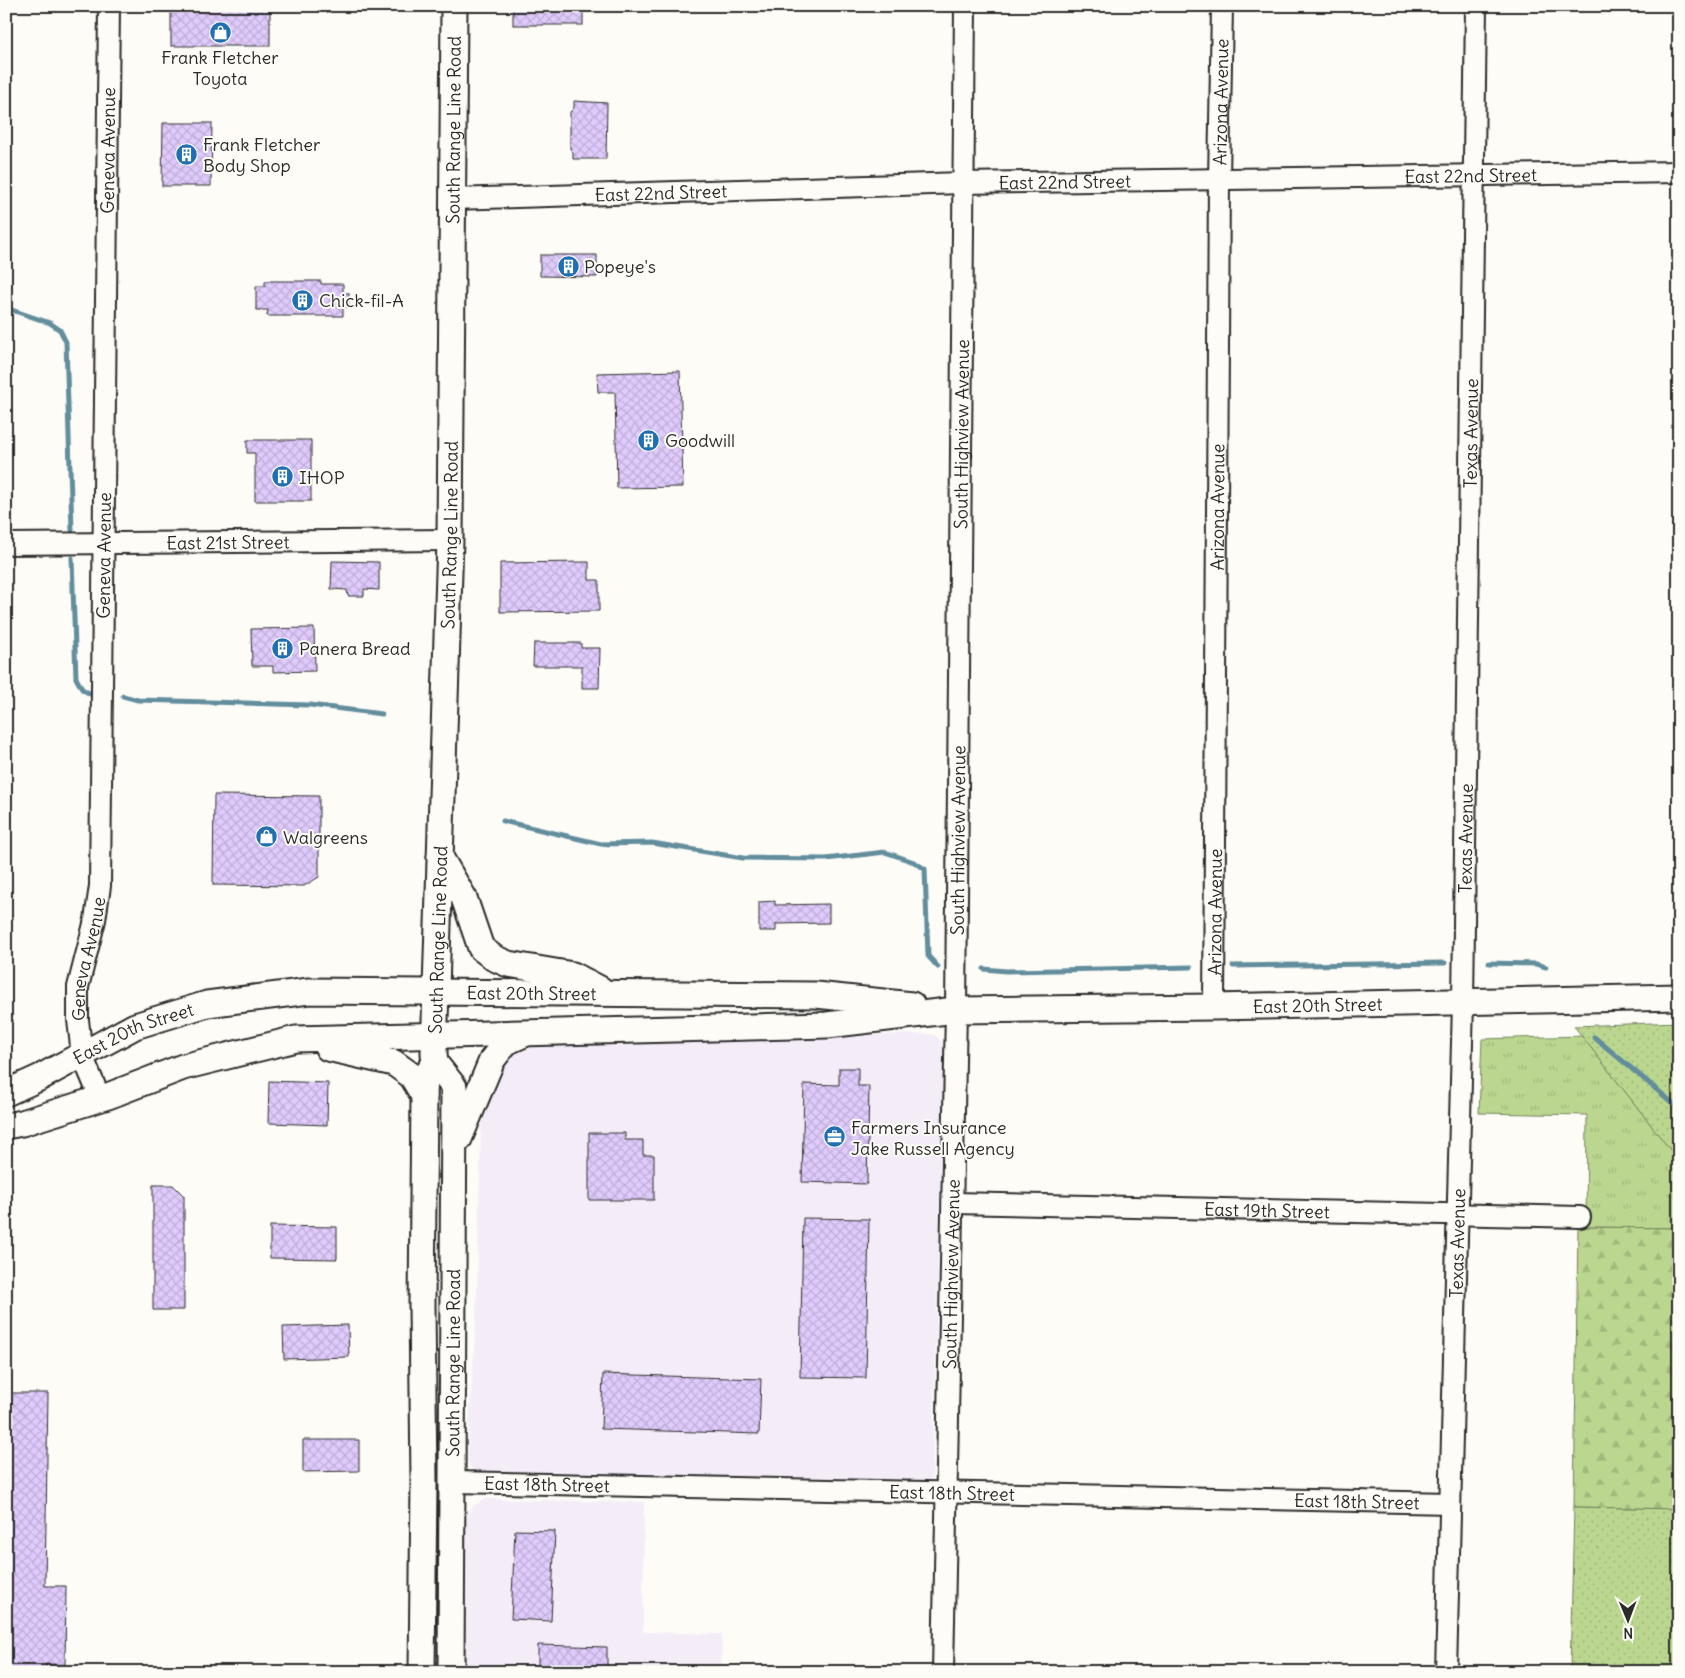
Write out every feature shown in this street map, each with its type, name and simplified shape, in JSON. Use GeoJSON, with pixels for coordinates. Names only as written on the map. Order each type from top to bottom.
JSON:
{"type":"FeatureCollection","features":[{"type":"Feature","properties":{"kind":"main road","name":"South Range Line Road"},"geometry":{"type":"LineString","coordinates":[[451,1672],[454,1087],[435,1063],[434,1036],[450,540],[454,6]]}},
{"type":"Feature","properties":{"kind":"main road"},"geometry":{"type":"LineString","coordinates":[[440,857],[464,898],[481,948],[494,958],[508,964],[573,975],[607,992]]}},
{"type":"Feature","properties":{"kind":"main road","name":"East 20th Street"},"geometry":{"type":"LineString","coordinates":[[6,1092],[39,1078],[135,1026],[207,1004],[309,991],[816,995],[956,1010]]}},
{"type":"Feature","properties":{"kind":"main road","name":"East 20th Street"},"geometry":{"type":"LineString","coordinates":[[6,1126],[22,1123],[100,1098],[183,1067],[296,1039],[827,1025],[956,1010],[1214,1007],[1679,997]]}},
{"type":"Feature","properties":{"kind":"main road"},"geometry":{"type":"LineString","coordinates":[[455,1148],[492,1060],[506,1042],[524,1034]]}},
{"type":"Feature","properties":{"kind":"main road"},"geometry":{"type":"LineString","coordinates":[[296,1039],[342,1052],[394,1063],[412,1076],[424,1096]]}},
{"type":"Feature","properties":{"kind":"main road","name":"South Range Line Road"},"geometry":{"type":"LineString","coordinates":[[422,1672],[424,1096],[425,1077],[435,1063]]}},
{"type":"Feature","properties":{"kind":"street","name":"Geneva Avenue"},"geometry":{"type":"LineString","coordinates":[[100,1098],[82,1055],[78,1020],[78,987],[95,920],[100,886],[105,544],[109,6]]}},
{"type":"Feature","properties":{"kind":"street","name":"South Highview Avenue"},"geometry":{"type":"LineString","coordinates":[[943,1672],[956,1010],[966,6]]}},
{"type":"Feature","properties":{"kind":"street","name":"Arizona Avenue"},"geometry":{"type":"LineString","coordinates":[[1214,1007],[1219,180],[1222,6]]}},
{"type":"Feature","properties":{"kind":"street","name":"Texas Avenue"},"geometry":{"type":"LineString","coordinates":[[1446,1672],[1462,1002],[1476,6]]}},
{"type":"Feature","properties":{"kind":"street","name":"East 22nd Street"},"geometry":{"type":"LineString","coordinates":[[453,199],[963,183],[1679,172]]}},
{"type":"Feature","properties":{"kind":"street","name":"East 21st Street"},"geometry":{"type":"LineString","coordinates":[[6,544],[450,540]]}},
{"type":"Feature","properties":{"kind":"street","name":"East 19th Street"},"geometry":{"type":"LineString","coordinates":[[953,1203],[1580,1217]]}},
{"type":"Feature","properties":{"kind":"street","name":"East 18th Street"},"geometry":{"type":"LineString","coordinates":[[453,1482],[947,1494],[1450,1503]]}},
{"type":"Feature","properties":{"kind":"shaded area"},"geometry":{"type":"Polygon","coordinates":[[[930,1034],[937,1036],[944,1050],[932,1479],[921,1484],[480,1474],[473,1472],[467,1460],[476,1319],[481,1129],[493,1070],[519,1045],[687,1037],[930,1034]]]}},
{"type":"Feature","properties":{"kind":"shaded area"},"geometry":{"type":"Polygon","coordinates":[[[486,1499],[644,1502],[643,1632],[722,1634],[721,1672],[462,1672],[466,1520],[468,1512],[479,1502],[486,1499]]]}},
{"type":"Feature","properties":{"kind":"green space"},"geometry":{"type":"Polygon","coordinates":[[[1679,1022],[1679,1161],[1574,1026],[1679,1022]]]}},
{"type":"Feature","properties":{"kind":"green space"},"geometry":{"type":"Polygon","coordinates":[[[1582,1036],[1679,1161],[1679,1228],[1586,1227],[1587,1115],[1479,1113],[1482,1039],[1582,1036]]]}},
{"type":"Feature","properties":{"kind":"green space"},"geometry":{"type":"Polygon","coordinates":[[[1578,1227],[1679,1228],[1679,1509],[1574,1507],[1578,1227]]]}},
{"type":"Feature","properties":{"kind":"green space"},"geometry":{"type":"Polygon","coordinates":[[[1574,1507],[1679,1509],[1679,1672],[1570,1672],[1574,1507]]]}},
{"type":"Feature","properties":{"kind":"building","name":"Frank Fletcher Toyota"},"geometry":{"type":"Polygon","coordinates":[[[171,6],[270,6],[270,46],[171,46],[171,6]]]}},
{"type":"Feature","properties":{"kind":"building"},"geometry":{"type":"Polygon","coordinates":[[[513,6],[583,6],[583,25],[513,25],[513,6]]]}},
{"type":"Feature","properties":{"kind":"building"},"geometry":{"type":"Polygon","coordinates":[[[574,101],[607,103],[606,159],[573,159],[573,152],[570,149],[570,112],[574,108],[574,101]]]}},
{"type":"Feature","properties":{"kind":"building","name":"Frank Fletcher Body Shop"},"geometry":{"type":"Polygon","coordinates":[[[163,123],[212,123],[211,186],[162,186],[163,123]]]}},
{"type":"Feature","properties":{"kind":"building","name":"Popeye's"},"geometry":{"type":"Polygon","coordinates":[[[540,255],[597,255],[597,277],[540,276],[540,255]]]}},
{"type":"Feature","properties":{"kind":"building","name":"Chick-fil-A"},"geometry":{"type":"Polygon","coordinates":[[[265,281],[321,281],[321,284],[343,284],[343,293],[349,293],[349,307],[343,307],[343,316],[267,316],[268,310],[256,310],[256,286],[265,286],[265,281]]]}},
{"type":"Feature","properties":{"kind":"building","name":"Goodwill"},"geometry":{"type":"Polygon","coordinates":[[[680,371],[683,487],[617,488],[615,392],[598,392],[597,373],[680,371]]]}},
{"type":"Feature","properties":{"kind":"building","name":"IHOP"},"geometry":{"type":"Polygon","coordinates":[[[247,440],[311,440],[311,501],[255,501],[255,453],[247,453],[247,440]]]}},
{"type":"Feature","properties":{"kind":"building"},"geometry":{"type":"Polygon","coordinates":[[[332,561],[379,562],[379,590],[364,589],[364,596],[348,596],[347,590],[331,589],[332,561]]]}},
{"type":"Feature","properties":{"kind":"building"},"geometry":{"type":"Polygon","coordinates":[[[589,562],[589,580],[599,580],[599,611],[500,612],[500,563],[589,562]]]}},
{"type":"Feature","properties":{"kind":"building","name":"Panera Bread"},"geometry":{"type":"Polygon","coordinates":[[[314,628],[315,671],[273,672],[273,666],[252,666],[251,629],[314,628]]]}},
{"type":"Feature","properties":{"kind":"building"},"geometry":{"type":"Polygon","coordinates":[[[534,643],[581,643],[581,648],[600,648],[599,688],[582,688],[582,666],[533,666],[534,643]]]}},
{"type":"Feature","properties":{"kind":"building","name":"Walgreens"},"geometry":{"type":"Polygon","coordinates":[[[214,795],[319,796],[319,877],[304,886],[213,885],[214,795]]]}},
{"type":"Feature","properties":{"kind":"building"},"geometry":{"type":"Polygon","coordinates":[[[775,901],[775,905],[829,904],[829,923],[776,924],[776,931],[759,931],[759,902],[775,901]]]}},
{"type":"Feature","properties":{"kind":"building"},"geometry":{"type":"Polygon","coordinates":[[[839,1068],[858,1068],[858,1086],[869,1086],[867,1184],[802,1182],[804,1084],[839,1085],[839,1068]]]}},
{"type":"Feature","properties":{"kind":"building"},"geometry":{"type":"Polygon","coordinates":[[[269,1081],[328,1083],[327,1125],[268,1123],[269,1081]]]}},
{"type":"Feature","properties":{"kind":"building"},"geometry":{"type":"Polygon","coordinates":[[[589,1133],[625,1133],[625,1140],[643,1140],[643,1155],[654,1155],[654,1200],[589,1200],[589,1133]]]}},
{"type":"Feature","properties":{"kind":"building"},"geometry":{"type":"Polygon","coordinates":[[[153,1185],[173,1185],[184,1196],[184,1310],[153,1310],[153,1185]]]}},
{"type":"Feature","properties":{"kind":"building"},"geometry":{"type":"Polygon","coordinates":[[[803,1218],[869,1219],[866,1378],[800,1377],[803,1218]]]}},
{"type":"Feature","properties":{"kind":"building"},"geometry":{"type":"Polygon","coordinates":[[[270,1226],[337,1227],[337,1259],[270,1258],[270,1226]]]}},
{"type":"Feature","properties":{"kind":"building"},"geometry":{"type":"Polygon","coordinates":[[[348,1325],[349,1357],[284,1359],[283,1327],[348,1325]]]}},
{"type":"Feature","properties":{"kind":"building"},"geometry":{"type":"Polygon","coordinates":[[[603,1374],[761,1379],[759,1434],[601,1429],[603,1374]]]}},
{"type":"Feature","properties":{"kind":"building"},"geometry":{"type":"Polygon","coordinates":[[[6,1393],[48,1393],[45,1586],[66,1586],[65,1665],[46,1664],[46,1672],[6,1672],[6,1393]]]}},
{"type":"Feature","properties":{"kind":"building"},"geometry":{"type":"Polygon","coordinates":[[[303,1440],[359,1440],[359,1471],[303,1472],[303,1440]]]}},
{"type":"Feature","properties":{"kind":"building"},"geometry":{"type":"Polygon","coordinates":[[[515,1530],[555,1531],[551,1621],[511,1619],[515,1530]]]}},
{"type":"Feature","properties":{"kind":"building"},"geometry":{"type":"Polygon","coordinates":[[[538,1645],[607,1647],[607,1672],[538,1672],[538,1645]]]}},
{"type":"Feature","properties":{"kind":"waterway"},"geometry":{"type":"LineString","coordinates":[[6,308],[50,323],[60,330],[66,342],[72,530]]}},
{"type":"Feature","properties":{"kind":"waterway"},"geometry":{"type":"LineString","coordinates":[[72,558],[76,678],[82,689],[92,695]]}},
{"type":"Feature","properties":{"kind":"waterway"},"geometry":{"type":"LineString","coordinates":[[123,696],[138,700],[310,705],[382,714]]}},
{"type":"Feature","properties":{"kind":"waterway"},"geometry":{"type":"LineString","coordinates":[[503,821],[601,844],[652,843],[743,858],[826,859],[885,852],[914,862],[925,869],[928,956],[938,967]]}},
{"type":"Feature","properties":{"kind":"waterway"},"geometry":{"type":"LineString","coordinates":[[1233,966],[1445,963]]}},
{"type":"Feature","properties":{"kind":"waterway"},"geometry":{"type":"LineString","coordinates":[[1489,963],[1536,964],[1546,967]]}},
{"type":"Feature","properties":{"kind":"waterway"},"geometry":{"type":"LineString","coordinates":[[984,969],[1006,971],[1191,967]]}},
{"type":"Feature","properties":{"kind":"waterway"},"geometry":{"type":"LineString","coordinates":[[1594,1037],[1679,1109]]}},
{"type":"Feature","properties":{"kind":"place","name":"Frank Fletcher Toyota"},"geometry":{"type":"Point","coordinates":[220,32]}},
{"type":"Feature","properties":{"kind":"place","name":"Frank Fletcher Body Shop"},"geometry":{"type":"Point","coordinates":[187,154]}},
{"type":"Feature","properties":{"kind":"place","name":"Popeye's"},"geometry":{"type":"Point","coordinates":[568,266]}},
{"type":"Feature","properties":{"kind":"place","name":"Chick-fil-A"},"geometry":{"type":"Point","coordinates":[303,300]}},
{"type":"Feature","properties":{"kind":"place","name":"Goodwill"},"geometry":{"type":"Point","coordinates":[649,440]}},
{"type":"Feature","properties":{"kind":"place","name":"IHOP"},"geometry":{"type":"Point","coordinates":[283,477]}},
{"type":"Feature","properties":{"kind":"place","name":"Panera Bread"},"geometry":{"type":"Point","coordinates":[283,648]}},
{"type":"Feature","properties":{"kind":"place","name":"Walgreens"},"geometry":{"type":"Point","coordinates":[267,837]}},
{"type":"Feature","properties":{"kind":"place","name":"Farmers Insurance Jake Russell Agency"},"geometry":{"type":"Point","coordinates":[835,1137]}}]}
